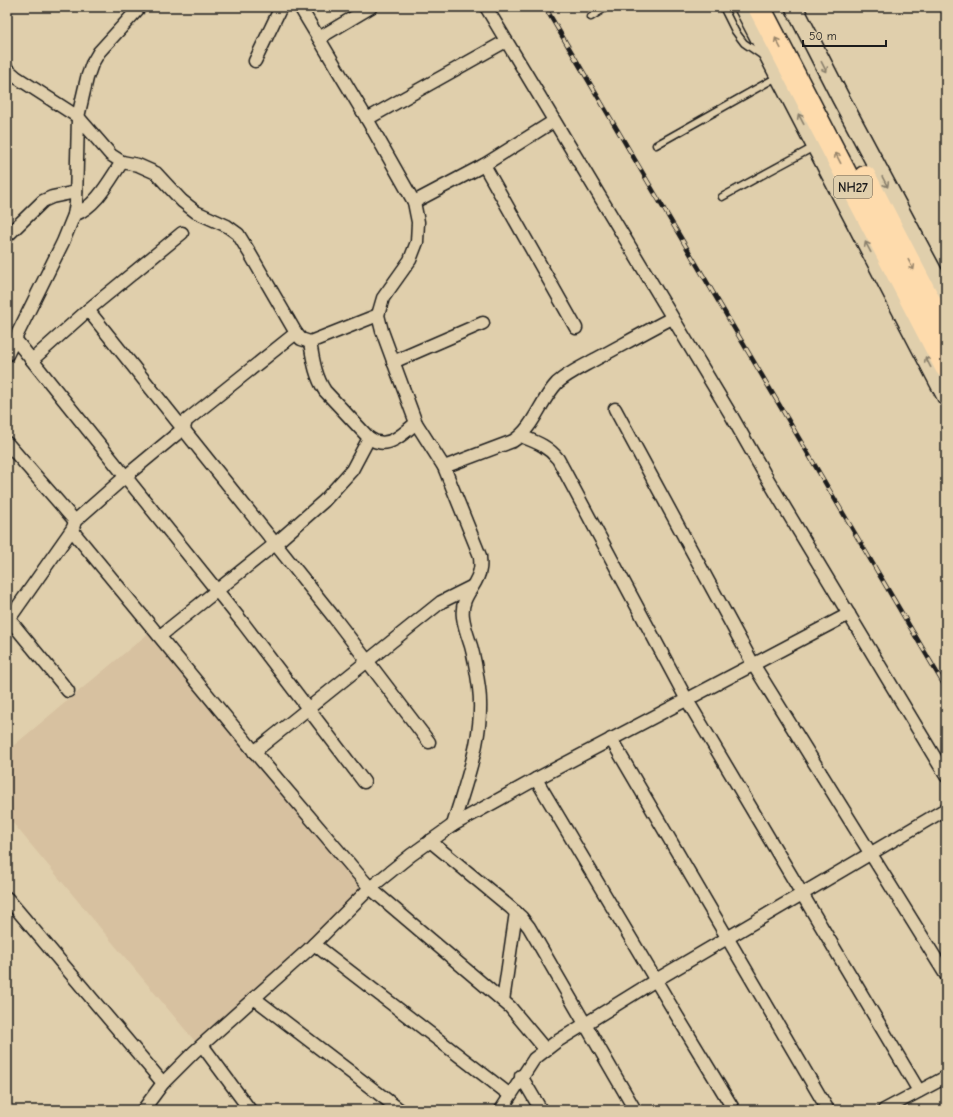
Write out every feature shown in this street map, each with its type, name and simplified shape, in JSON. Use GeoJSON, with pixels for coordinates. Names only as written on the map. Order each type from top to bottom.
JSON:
{"type":"FeatureCollection","features":[{"type":"Feature","properties":{"kind":"highway","name":"NH27"},"geometry":{"type":"LineString","coordinates":[[759,7],[946,367]]}},
{"type":"Feature","properties":{"kind":"highway","name":"NH27"},"geometry":{"type":"LineString","coordinates":[[776,7],[946,333]]}},
{"type":"Feature","properties":{"kind":"street"},"geometry":{"type":"LineString","coordinates":[[7,354],[63,242],[74,214],[78,117],[87,78],[92,64],[99,52],[140,7]]}},
{"type":"Feature","properties":{"kind":"street"},"geometry":{"type":"LineString","coordinates":[[255,61],[281,7]]}},
{"type":"Feature","properties":{"kind":"street"},"geometry":{"type":"LineString","coordinates":[[300,7],[367,119],[414,202],[418,222],[417,242],[410,260],[398,280],[383,298],[378,315],[382,331],[416,423],[444,467],[480,556],[480,569],[477,578],[467,594],[463,606],[463,617],[474,656],[479,689],[478,730],[475,750],[453,825]]}},
{"type":"Feature","properties":{"kind":"street"},"geometry":{"type":"LineString","coordinates":[[318,38],[371,7]]}},
{"type":"Feature","properties":{"kind":"street"},"geometry":{"type":"LineString","coordinates":[[486,7],[946,776]]}},
{"type":"Feature","properties":{"kind":"street"},"geometry":{"type":"LineString","coordinates":[[743,7],[946,397]]}},
{"type":"Feature","properties":{"kind":"street"},"geometry":{"type":"LineString","coordinates":[[794,7],[946,296]]}},
{"type":"Feature","properties":{"kind":"street"},"geometry":{"type":"LineString","coordinates":[[367,119],[506,41]]}},
{"type":"Feature","properties":{"kind":"street"},"geometry":{"type":"LineString","coordinates":[[7,69],[16,77],[78,117],[111,155],[122,162],[156,173],[182,201],[196,212],[227,226],[238,234],[296,333],[301,339],[310,342],[378,315]]}},
{"type":"Feature","properties":{"kind":"street"},"geometry":{"type":"LineString","coordinates":[[414,202],[484,165],[554,121]]}},
{"type":"Feature","properties":{"kind":"street"},"geometry":{"type":"LineString","coordinates":[[74,214],[79,213],[93,202],[122,162]]}},
{"type":"Feature","properties":{"kind":"street"},"geometry":{"type":"LineString","coordinates":[[484,165],[576,328]]}},
{"type":"Feature","properties":{"kind":"street"},"geometry":{"type":"LineString","coordinates":[[7,236],[44,201],[52,196],[76,192]]}},
{"type":"Feature","properties":{"kind":"street"},"geometry":{"type":"LineString","coordinates":[[32,360],[88,310],[182,233]]}},
{"type":"Feature","properties":{"kind":"street"},"geometry":{"type":"LineString","coordinates":[[88,310],[184,428],[368,661],[429,742]]}},
{"type":"Feature","properties":{"kind":"street"},"geometry":{"type":"LineString","coordinates":[[444,467],[512,441],[521,436],[547,395],[558,383],[575,371],[672,318]]}},
{"type":"Feature","properties":{"kind":"street"},"geometry":{"type":"LineString","coordinates":[[393,362],[483,323]]}},
{"type":"Feature","properties":{"kind":"street"},"geometry":{"type":"LineString","coordinates":[[68,691],[8,621],[74,525],[126,476],[184,428],[186,421],[296,333]]}},
{"type":"Feature","properties":{"kind":"street"},"geometry":{"type":"LineString","coordinates":[[15,339],[217,590],[364,782]]}},
{"type":"Feature","properties":{"kind":"street"},"geometry":{"type":"LineString","coordinates":[[310,342],[317,376],[320,383],[325,391],[369,438],[385,443],[393,440],[416,423]]}},
{"type":"Feature","properties":{"kind":"street"},"geometry":{"type":"LineString","coordinates":[[615,409],[753,664],[946,974]]}},
{"type":"Feature","properties":{"kind":"street"},"geometry":{"type":"LineString","coordinates":[[521,436],[543,445],[552,451],[558,460],[687,700],[919,1091]]}},
{"type":"Feature","properties":{"kind":"street"},"geometry":{"type":"LineString","coordinates":[[160,636],[275,544],[324,501],[352,470],[369,438]]}},
{"type":"Feature","properties":{"kind":"street"},"geometry":{"type":"LineString","coordinates":[[7,443],[74,525],[79,540],[160,636],[254,752],[370,888],[503,1001],[544,1050]]}},
{"type":"Feature","properties":{"kind":"street"},"geometry":{"type":"LineString","coordinates":[[254,752],[441,602],[471,587]]}},
{"type":"Feature","properties":{"kind":"street"},"geometry":{"type":"LineString","coordinates":[[143,1110],[163,1083],[202,1045],[314,944],[370,888],[430,841],[453,825],[536,779],[849,614]]}},
{"type":"Feature","properties":{"kind":"street"},"geometry":{"type":"LineString","coordinates":[[611,740],[828,1110]]}},
{"type":"Feature","properties":{"kind":"street"},"geometry":{"type":"LineString","coordinates":[[536,779],[734,1110]]}},
{"type":"Feature","properties":{"kind":"street"},"geometry":{"type":"LineString","coordinates":[[501,1110],[521,1076],[534,1059],[544,1050],[656,980],[946,809]]}},
{"type":"Feature","properties":{"kind":"street"},"geometry":{"type":"LineString","coordinates":[[430,841],[516,912],[529,927],[586,1023],[635,1110]]}},
{"type":"Feature","properties":{"kind":"street"},"geometry":{"type":"LineString","coordinates":[[7,898],[163,1083]]}},
{"type":"Feature","properties":{"kind":"street"},"geometry":{"type":"LineString","coordinates":[[503,1001],[516,912]]}},
{"type":"Feature","properties":{"kind":"street"},"geometry":{"type":"LineString","coordinates":[[314,944],[510,1095]]}},
{"type":"Feature","properties":{"kind":"street"},"geometry":{"type":"LineString","coordinates":[[254,998],[400,1110]]}},
{"type":"Feature","properties":{"kind":"street"},"geometry":{"type":"LineString","coordinates":[[202,1045],[250,1110]]}},
{"type":"Feature","properties":{"kind":"street"},"geometry":{"type":"LineString","coordinates":[[521,1076],[541,1110]]}},
{"type":"Feature","properties":{"kind":"street"},"geometry":{"type":"LineString","coordinates":[[884,1110],[946,1077]]}},
{"type":"Feature","properties":{"kind":"lane"},"geometry":{"type":"LineString","coordinates":[[591,17],[607,7]]}},
{"type":"Feature","properties":{"kind":"lane"},"geometry":{"type":"LineString","coordinates":[[656,145],[775,68],[744,43],[735,31],[723,7]]}},
{"type":"Feature","properties":{"kind":"lane"},"geometry":{"type":"LineString","coordinates":[[722,197],[815,146]]}},
{"type":"Feature","properties":{"kind":"shaded area"},"geometry":{"type":"Polygon","coordinates":[[[150,632],[370,895],[198,1045],[7,816],[7,751],[150,632]]]}},
{"type":"Feature","properties":{"kind":"railway"},"geometry":{"type":"LineString","coordinates":[[545,7],[946,688]]}}]}
